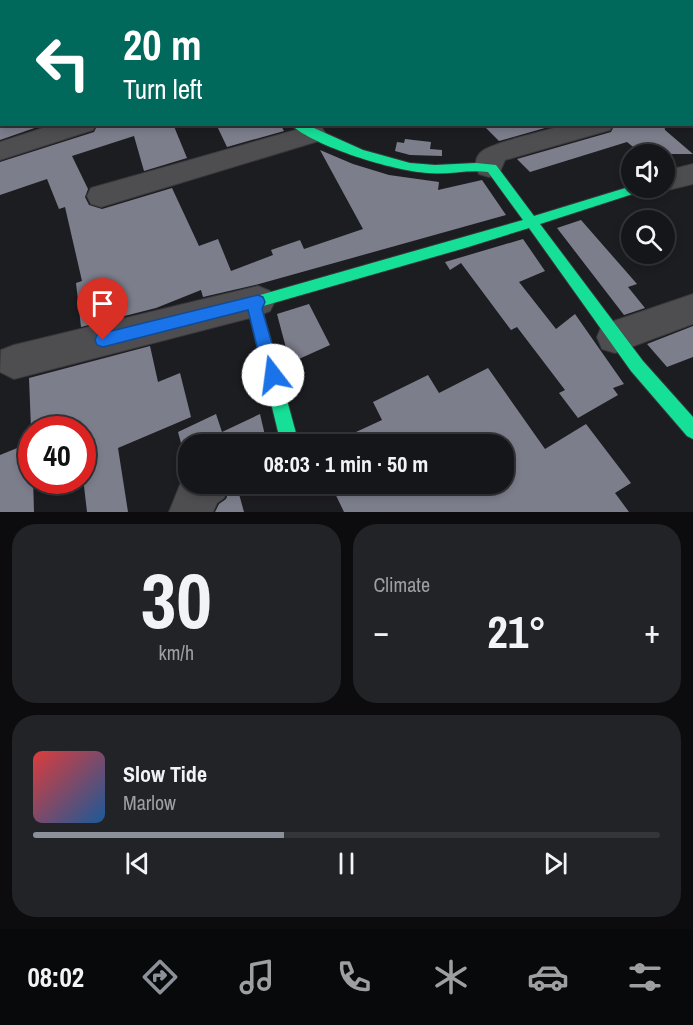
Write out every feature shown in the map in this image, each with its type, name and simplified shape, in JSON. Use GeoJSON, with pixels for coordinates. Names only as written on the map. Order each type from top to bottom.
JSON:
{"type":"FeatureCollection","features":[{"type":"Feature","properties":{"kind":"street"},"geometry":{"type":"LineString","coordinates":[[0,151],[78,126]]}},
{"type":"Feature","properties":{"kind":"street"},"geometry":{"type":"LineString","coordinates":[[489,167],[490,159],[496,154],[594,126]]}},
{"type":"Feature","properties":{"kind":"street"},"geometry":{"type":"LineString","coordinates":[[101,196],[304,129],[380,161],[430,169],[489,167],[496,172],[533,221],[637,366],[693,430]]}},
{"type":"Feature","properties":{"kind":"street"},"geometry":{"type":"LineString","coordinates":[[675,178],[693,174]]}},
{"type":"Feature","properties":{"kind":"street"},"geometry":{"type":"LineString","coordinates":[[14,362],[258,302],[465,243],[621,193]]}},
{"type":"Feature","properties":{"kind":"street"},"geometry":{"type":"LineString","coordinates":[[258,302],[255,309],[287,434]]}},
{"type":"Feature","properties":{"kind":"street"},"geometry":{"type":"LineString","coordinates":[[615,336],[693,309]]}},
{"type":"Feature","properties":{"kind":"street"},"geometry":{"type":"LineString","coordinates":[[191,512],[197,494]]}},
{"type":"Feature","properties":{"kind":"building"},"geometry":{"type":"Polygon","coordinates":[[[0,126],[40,126],[0,140],[0,126]]]}},
{"type":"Feature","properties":{"kind":"building"},"geometry":{"type":"Polygon","coordinates":[[[97,126],[174,126],[187,158],[144,171],[134,136],[72,156],[88,189],[85,197],[89,205],[102,209],[172,188],[199,246],[218,239],[231,271],[273,255],[271,250],[300,240],[304,249],[363,229],[320,150],[353,164],[389,175],[439,182],[438,190],[482,180],[506,215],[259,284],[203,297],[201,290],[156,308],[81,327],[76,283],[82,281],[65,207],[59,209],[47,179],[0,195],[0,162],[94,132],[97,126]]]}},
{"type":"Feature","properties":{"kind":"building"},"geometry":{"type":"Polygon","coordinates":[[[217,126],[281,126],[284,131],[227,147],[217,126]]]}},
{"type":"Feature","properties":{"kind":"building"},"geometry":{"type":"Polygon","coordinates":[[[484,126],[552,126],[499,141],[484,126]]]}},
{"type":"Feature","properties":{"kind":"building"},"geometry":{"type":"Polygon","coordinates":[[[614,126],[664,126],[665,130],[693,154],[675,154],[675,144],[630,144],[627,142],[530,172],[517,159],[611,132],[614,126]]]}},
{"type":"Feature","properties":{"kind":"building"},"geometry":{"type":"Polygon","coordinates":[[[405,139],[431,142],[430,149],[442,150],[442,156],[410,155],[395,151],[397,142],[404,143],[405,139]]]}},
{"type":"Feature","properties":{"kind":"building"},"geometry":{"type":"Polygon","coordinates":[[[581,220],[637,284],[628,287],[645,308],[624,315],[557,228],[581,220]]]}},
{"type":"Feature","properties":{"kind":"building"},"geometry":{"type":"Polygon","coordinates":[[[523,239],[545,271],[519,282],[556,329],[575,314],[624,384],[613,388],[618,395],[578,418],[559,393],[565,390],[517,327],[511,330],[461,263],[450,270],[445,262],[523,239]]]}},
{"type":"Feature","properties":{"kind":"building"},"geometry":{"type":"Polygon","coordinates":[[[309,304],[330,345],[290,363],[277,314],[309,304]]]}},
{"type":"Feature","properties":{"kind":"building"},"geometry":{"type":"Polygon","coordinates":[[[693,326],[693,357],[667,367],[647,344],[693,326]]]}},
{"type":"Feature","properties":{"kind":"building"},"geometry":{"type":"Polygon","coordinates":[[[150,346],[158,382],[180,373],[191,417],[118,448],[128,512],[87,512],[85,494],[96,494],[96,416],[30,416],[29,378],[150,346]]]}},
{"type":"Feature","properties":{"kind":"building"},"geometry":{"type":"Polygon","coordinates":[[[488,368],[545,449],[586,424],[631,483],[615,493],[629,512],[344,512],[335,494],[514,494],[514,434],[352,434],[382,420],[373,402],[428,375],[439,393],[488,368]]]}},
{"type":"Feature","properties":{"kind":"building"},"geometry":{"type":"Polygon","coordinates":[[[216,414],[222,432],[260,414],[265,434],[179,434],[178,432],[216,414]]]}},
{"type":"Feature","properties":{"kind":"building"},"geometry":{"type":"Polygon","coordinates":[[[18,448],[18,494],[33,494],[34,512],[0,512],[0,455],[18,448]]]}},
{"type":"Feature","properties":{"kind":"building"},"geometry":{"type":"Polygon","coordinates":[[[228,494],[239,494],[244,512],[215,512],[219,504],[226,499],[228,494]]]}},
{"type":"Feature","properties":{"kind":"traffic: fast"},"geometry":{"type":"LineString","coordinates":[[299,126],[342,147],[375,159],[410,167],[492,168],[637,366],[693,430]]}},
{"type":"Feature","properties":{"kind":"traffic: fast"},"geometry":{"type":"LineString","coordinates":[[287,434],[255,309],[258,301],[465,243],[621,193]]}},
{"type":"Feature","properties":{"kind":"route"},"geometry":{"type":"LineString","coordinates":[[103,340],[258,302],[255,309],[273,375]]}}]}
